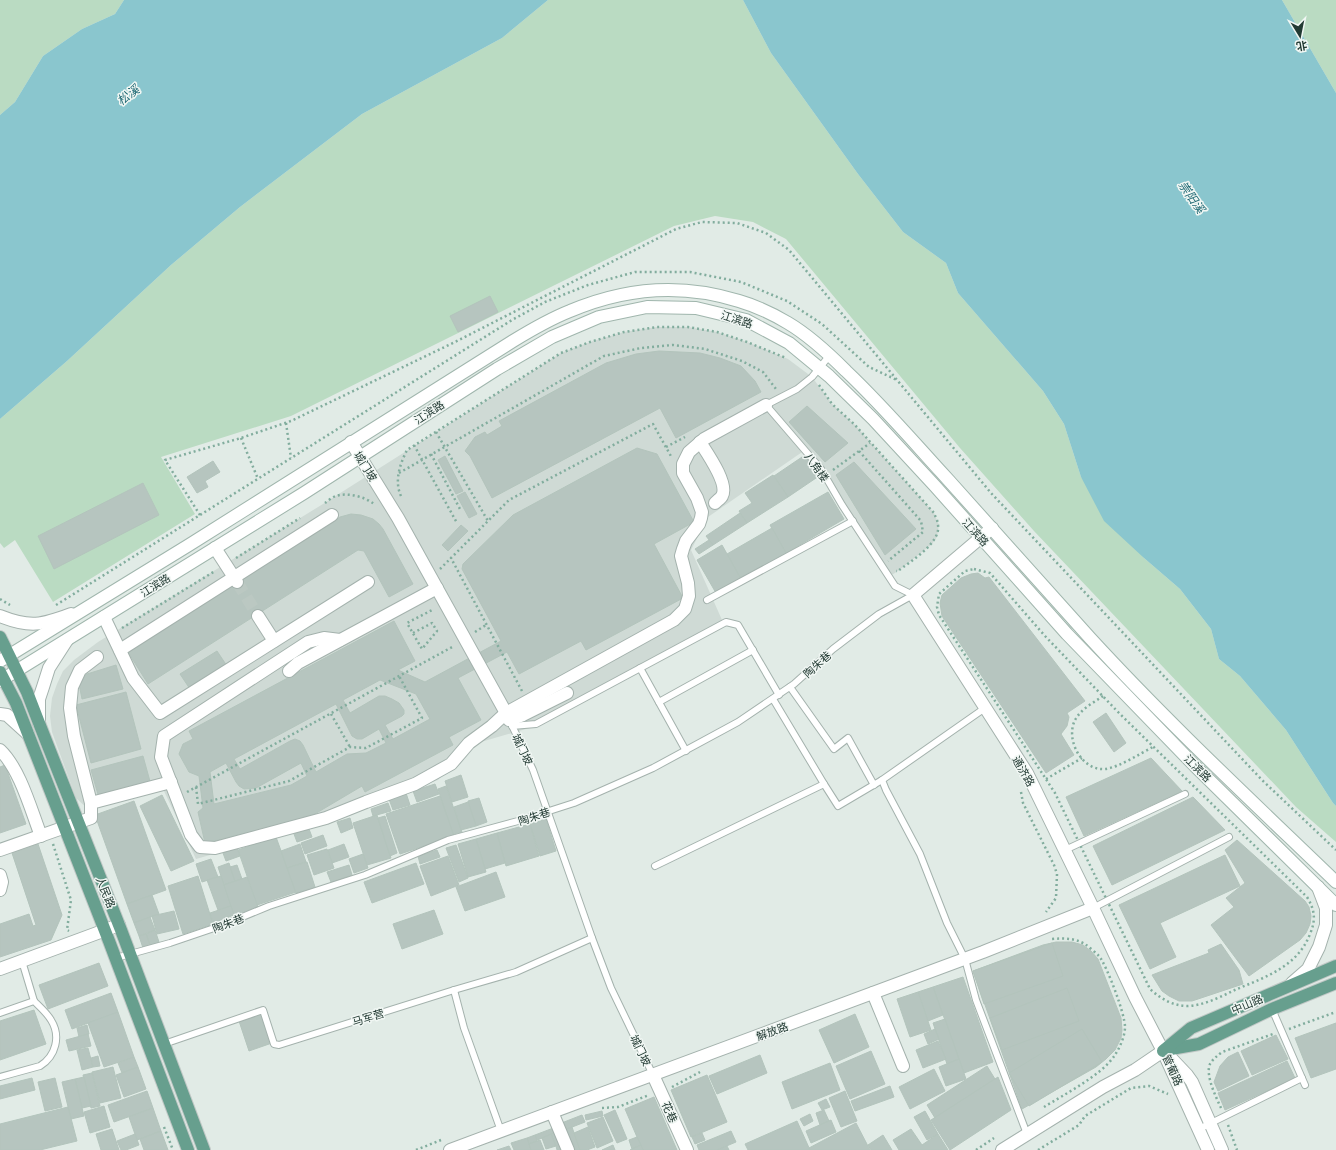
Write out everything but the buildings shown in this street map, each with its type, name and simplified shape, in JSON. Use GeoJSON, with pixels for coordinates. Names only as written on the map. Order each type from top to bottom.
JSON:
{"type":"FeatureCollection","features":[{"type":"Feature","properties":{"kind":"main road","name":"人民路"},"geometry":{"type":"LineString","coordinates":[[0,637],[5,658],[17,670],[40,723],[119,925],[204,1150]]}},
{"type":"Feature","properties":{"kind":"main road","name":"人民路"},"geometry":{"type":"LineString","coordinates":[[1,677],[16,704],[28,734],[116,958],[188,1150]]}},
{"type":"Feature","properties":{"kind":"main road","name":"中山路"},"geometry":{"type":"LineString","coordinates":[[1164,1051],[1191,1028],[1336,966]]}},
{"type":"Feature","properties":{"kind":"main road","name":"中山路"},"geometry":{"type":"LineString","coordinates":[[1164,1051],[1199,1044],[1272,1009],[1336,983]]}},
{"type":"Feature","properties":{"kind":"street","name":"江滨路"},"geometry":{"type":"LineString","coordinates":[[5,658],[512,341],[546,322],[595,301],[624,294],[654,290],[688,290],[739,301],[763,310],[788,323],[822,347],[884,409],[1091,639],[1142,693],[1336,882]]}},
{"type":"Feature","properties":{"kind":"street","name":"江滨路"},"geometry":{"type":"LineString","coordinates":[[1,677],[17,670],[67,640],[360,457],[497,369],[552,337],[599,317],[647,307],[696,308],[746,320],[789,343],[816,372],[873,419],[1083,650],[1195,766],[1336,905]]}},
{"type":"Feature","properties":{"kind":"street"},"geometry":{"type":"LineString","coordinates":[[509,720],[674,620],[685,609],[689,596],[689,589],[681,556],[686,541],[699,524],[702,512],[697,498],[683,473],[683,464],[689,452],[704,439],[766,405]]}},
{"type":"Feature","properties":{"kind":"street","name":"城门坡"},"geometry":{"type":"LineString","coordinates":[[351,442],[398,518],[509,720]]}},
{"type":"Feature","properties":{"kind":"street"},"geometry":{"type":"LineString","coordinates":[[700,442],[719,474],[724,488],[722,496],[715,503]]}},
{"type":"Feature","properties":{"kind":"street"},"geometry":{"type":"LineString","coordinates":[[120,650],[235,579],[332,515]]}},
{"type":"Feature","properties":{"kind":"street"},"geometry":{"type":"LineString","coordinates":[[912,595],[992,528]]}},
{"type":"Feature","properties":{"kind":"street"},"geometry":{"type":"LineString","coordinates":[[215,548],[235,579]]}},
{"type":"Feature","properties":{"kind":"street"},"geometry":{"type":"LineString","coordinates":[[104,617],[133,678],[160,713],[368,582]]}},
{"type":"Feature","properties":{"kind":"street"},"geometry":{"type":"LineString","coordinates":[[289,671],[298,663],[437,588]]}},
{"type":"Feature","properties":{"kind":"street","name":"通济路"},"geometry":{"type":"LineString","coordinates":[[912,595],[1027,773],[1135,996],[1164,1051]]}},
{"type":"Feature","properties":{"kind":"street"},"geometry":{"type":"LineString","coordinates":[[0,616],[12,621],[32,624],[50,622],[82,611]]}},
{"type":"Feature","properties":{"kind":"street"},"geometry":{"type":"LineString","coordinates":[[258,616],[274,641]]}},
{"type":"Feature","properties":{"kind":"street"},"geometry":{"type":"LineString","coordinates":[[340,640],[324,638],[308,642],[164,736],[161,757],[191,835],[200,847],[215,848],[326,818],[415,784],[451,764],[469,743],[492,726],[523,715],[567,693]]}},
{"type":"Feature","properties":{"kind":"street"},"geometry":{"type":"LineString","coordinates":[[40,723],[39,699],[50,668],[67,640]]}},
{"type":"Feature","properties":{"kind":"street"},"geometry":{"type":"LineString","coordinates":[[0,850],[91,818],[91,804],[74,736],[70,708],[72,687],[80,670],[97,658]]}},
{"type":"Feature","properties":{"kind":"street"},"geometry":{"type":"LineString","coordinates":[[0,714],[6,715],[28,734]]}},
{"type":"Feature","properties":{"kind":"street"},"geometry":{"type":"LineString","coordinates":[[0,750],[7,757],[22,785],[41,836]]}},
{"type":"Feature","properties":{"kind":"street"},"geometry":{"type":"LineString","coordinates":[[91,804],[171,782]]}},
{"type":"Feature","properties":{"kind":"street"},"geometry":{"type":"LineString","coordinates":[[0,875],[2,882],[0,890]]}},
{"type":"Feature","properties":{"kind":"street"},"geometry":{"type":"LineString","coordinates":[[1289,987],[1308,969],[1319,947],[1326,925],[1326,908],[1318,887]]}},
{"type":"Feature","properties":{"kind":"street","name":"解放路"},"geometry":{"type":"LineString","coordinates":[[450,1150],[965,959],[1093,908]]}},
{"type":"Feature","properties":{"kind":"street"},"geometry":{"type":"LineString","coordinates":[[0,968],[119,925]]}},
{"type":"Feature","properties":{"kind":"street"},"geometry":{"type":"LineString","coordinates":[[873,993],[904,1066]]}},
{"type":"Feature","properties":{"kind":"street","name":"管葡路"},"geometry":{"type":"LineString","coordinates":[[1164,1051],[1192,1082],[1222,1150]]}},
{"type":"Feature","properties":{"kind":"street","name":"管葡路"},"geometry":{"type":"LineString","coordinates":[[1164,1051],[1208,1150]]}},
{"type":"Feature","properties":{"kind":"street","name":"中山路"},"geometry":{"type":"LineString","coordinates":[[1002,1150],[1164,1051]]}},
{"type":"Feature","properties":{"kind":"street","name":"花巷"},"geometry":{"type":"LineString","coordinates":[[653,1075],[687,1150]]}},
{"type":"Feature","properties":{"kind":"street"},"geometry":{"type":"LineString","coordinates":[[552,1112],[568,1150]]}},
{"type":"Feature","properties":{"kind":"lane"},"geometry":{"type":"LineString","coordinates":[[766,405],[797,389],[816,372],[830,355]]}},
{"type":"Feature","properties":{"kind":"lane","name":"八角楼"},"geometry":{"type":"LineString","coordinates":[[766,405],[821,469],[895,586],[912,595]]}},
{"type":"Feature","properties":{"kind":"lane"},"geometry":{"type":"LineString","coordinates":[[707,600],[853,521]]}},
{"type":"Feature","properties":{"kind":"lane","name":"陶朱巷"},"geometry":{"type":"LineString","coordinates":[[116,958],[223,925],[269,906],[365,875],[448,840],[518,821],[574,803],[653,768],[738,722],[779,695],[833,649],[879,614],[912,595]]}},
{"type":"Feature","properties":{"kind":"lane"},"geometry":{"type":"LineString","coordinates":[[509,720],[536,724],[726,622],[738,625],[779,695]]}},
{"type":"Feature","properties":{"kind":"lane"},"geometry":{"type":"LineString","coordinates":[[659,702],[752,650]]}},
{"type":"Feature","properties":{"kind":"lane"},"geometry":{"type":"LineString","coordinates":[[640,668],[686,751]]}},
{"type":"Feature","properties":{"kind":"lane"},"geometry":{"type":"LineString","coordinates":[[790,687],[834,749],[848,738],[874,785]]}},
{"type":"Feature","properties":{"kind":"lane"},"geometry":{"type":"LineString","coordinates":[[773,699],[838,806],[882,780],[985,708]]}},
{"type":"Feature","properties":{"kind":"lane","name":"城门坡"},"geometry":{"type":"LineString","coordinates":[[509,720],[533,770],[611,988],[653,1075]]}},
{"type":"Feature","properties":{"kind":"lane"},"geometry":{"type":"LineString","coordinates":[[882,780],[920,854],[947,923],[965,959],[976,1000],[1027,1134]]}},
{"type":"Feature","properties":{"kind":"lane"},"geometry":{"type":"LineString","coordinates":[[654,866],[824,784]]}},
{"type":"Feature","properties":{"kind":"lane"},"geometry":{"type":"LineString","coordinates":[[1065,850],[1185,794]]}},
{"type":"Feature","properties":{"kind":"lane"},"geometry":{"type":"LineString","coordinates":[[1093,908],[1229,837]]}},
{"type":"Feature","properties":{"kind":"lane","name":"马军营"},"geometry":{"type":"LineString","coordinates":[[164,1044],[263,1010],[274,1044],[279,1045],[516,972],[592,938]]}},
{"type":"Feature","properties":{"kind":"lane"},"geometry":{"type":"LineString","coordinates":[[0,1077],[40,1066],[52,1055],[56,1044],[52,1020],[34,1001],[22,960]]}},
{"type":"Feature","properties":{"kind":"lane"},"geometry":{"type":"LineString","coordinates":[[454,990],[464,1028],[501,1131]]}},
{"type":"Feature","properties":{"kind":"lane"},"geometry":{"type":"LineString","coordinates":[[0,1013],[34,1001]]}},
{"type":"Feature","properties":{"kind":"lane"},"geometry":{"type":"LineString","coordinates":[[1272,1009],[1305,1085]]}},
{"type":"Feature","properties":{"kind":"lane"},"geometry":{"type":"LineString","coordinates":[[1199,1129],[1302,1078]]}},
{"type":"Feature","properties":{"kind":"path"},"geometry":{"type":"LineString","coordinates":[[200,515],[165,460],[286,423],[455,342],[676,229],[702,222],[737,223],[766,233],[789,250],[991,493],[1262,780],[1336,850]]}},
{"type":"Feature","properties":{"kind":"path"},"geometry":{"type":"LineString","coordinates":[[402,497],[399,491],[399,473],[400,464],[407,450],[561,353],[590,342],[624,332],[657,326],[688,327],[718,332],[788,359]]}},
{"type":"Feature","properties":{"kind":"path"},"geometry":{"type":"LineString","coordinates":[[399,473],[604,356],[641,348],[673,345],[705,350],[742,361],[763,372],[776,389],[769,393]]}},
{"type":"Feature","properties":{"kind":"path"},"geometry":{"type":"LineString","coordinates":[[816,372],[832,404],[855,425],[934,512],[938,525],[937,537],[932,544],[898,571],[893,571]]}},
{"type":"Feature","properties":{"kind":"path"},"geometry":{"type":"LineString","coordinates":[[286,423],[291,458]]}},
{"type":"Feature","properties":{"kind":"path"},"geometry":{"type":"LineString","coordinates":[[436,563],[440,569],[510,500],[653,424],[672,458],[672,465]]}},
{"type":"Feature","properties":{"kind":"path"},"geometry":{"type":"LineString","coordinates":[[436,431],[488,521]]}},
{"type":"Feature","properties":{"kind":"path"},"geometry":{"type":"LineString","coordinates":[[666,447],[687,436]]}},
{"type":"Feature","properties":{"kind":"path"},"geometry":{"type":"LineString","coordinates":[[241,438],[258,479]]}},
{"type":"Feature","properties":{"kind":"path"},"geometry":{"type":"LineString","coordinates":[[832,476],[832,470],[870,443]]}},
{"type":"Feature","properties":{"kind":"path"},"geometry":{"type":"LineString","coordinates":[[414,445],[457,523]]}},
{"type":"Feature","properties":{"kind":"path"},"geometry":{"type":"LineString","coordinates":[[859,451],[921,521],[923,532],[884,565]]}},
{"type":"Feature","properties":{"kind":"path"},"geometry":{"type":"LineString","coordinates":[[431,454],[461,511]]}},
{"type":"Feature","properties":{"kind":"path"},"geometry":{"type":"LineString","coordinates":[[451,558],[521,692],[529,688]]}},
{"type":"Feature","properties":{"kind":"path"},"geometry":{"type":"LineString","coordinates":[[974,569],[990,573],[1045,636],[1103,696],[1153,747],[1307,897],[1313,906],[1314,925],[1308,941],[1300,953],[1288,965],[1202,1004],[1187,1006],[1172,1003],[1159,998],[1150,989],[1054,793],[939,615],[937,606],[939,594],[965,571],[974,569]]}},
{"type":"Feature","properties":{"kind":"path"},"geometry":{"type":"LineString","coordinates":[[413,633],[432,623],[437,631],[422,649],[407,623],[434,608]]}},
{"type":"Feature","properties":{"kind":"path"},"geometry":{"type":"LineString","coordinates":[[477,639],[474,632],[486,625]]}},
{"type":"Feature","properties":{"kind":"path"},"geometry":{"type":"LineString","coordinates":[[177,798],[455,646]]}},
{"type":"Feature","properties":{"kind":"path"},"geometry":{"type":"LineString","coordinates":[[196,787],[198,804],[289,781],[350,747],[366,748],[422,718],[399,676]]}},
{"type":"Feature","properties":{"kind":"path"},"geometry":{"type":"LineString","coordinates":[[1103,696],[1080,713],[1074,721],[1071,734],[1073,745],[1082,758],[1091,767],[1105,769],[1118,765],[1153,747]]}},
{"type":"Feature","properties":{"kind":"path"},"geometry":{"type":"LineString","coordinates":[[331,714],[350,747]]}},
{"type":"Feature","properties":{"kind":"path"},"geometry":{"type":"LineString","coordinates":[[1046,779],[1082,758]]}},
{"type":"Feature","properties":{"kind":"path"},"geometry":{"type":"LineString","coordinates":[[1020,786],[1023,802],[1057,874],[1056,898],[1045,913]]}},
{"type":"Feature","properties":{"kind":"path"},"geometry":{"type":"LineString","coordinates":[[1041,1109],[1098,1073],[1114,1056],[1122,1041],[1126,1028],[1124,1017],[1114,988],[1099,956],[1086,945],[1076,940],[1063,938],[1050,939]]}},
{"type":"Feature","properties":{"kind":"path"},"geometry":{"type":"LineString","coordinates":[[1237,1150],[1210,1080],[1209,1065],[1215,1057],[1222,1052],[1336,1012]]}},
{"type":"Feature","properties":{"kind":"path"},"geometry":{"type":"LineString","coordinates":[[600,1109],[618,1106],[676,1086],[705,1069]]}},
{"type":"Feature","properties":{"kind":"path"},"geometry":{"type":"LineString","coordinates":[[1038,1150],[1079,1126],[1084,1116],[1130,1088],[1149,1086],[1166,1093],[1171,1097]]}},
{"type":"Feature","properties":{"kind":"path"},"geometry":{"type":"LineString","coordinates":[[976,1150],[996,1137]]}},
{"type":"Feature","properties":{"kind":"path"},"geometry":{"type":"LineString","coordinates":[[416,1150],[443,1140]]}},
{"type":"Feature","properties":{"kind":"shaded area"},"geometry":{"type":"Polygon","coordinates":[[[657,327],[688,327],[717,332],[747,342],[788,359],[812,377],[832,404],[855,425],[934,513],[939,525],[937,537],[932,544],[890,576],[808,448],[708,517],[691,550],[722,620],[543,724],[474,744],[438,780],[311,826],[196,859],[163,789],[89,810],[76,798],[52,732],[50,716],[52,698],[57,684],[63,671],[74,660],[98,642],[323,504],[561,353],[590,342],[624,332],[657,327]]]}},
{"type":"Feature","properties":{"kind":"green space"},"geometry":{"type":"Polygon","coordinates":[[[0,0],[124,0],[115,14],[82,29],[43,56],[15,102],[0,115],[0,0]]]}},
{"type":"Feature","properties":{"kind":"green space"},"geometry":{"type":"Polygon","coordinates":[[[548,0],[743,0],[771,53],[858,174],[903,232],[946,263],[958,293],[1043,391],[1064,424],[1081,477],[1144,558],[1180,589],[1211,629],[1219,659],[1240,676],[1286,730],[1336,806],[1336,842],[1296,807],[1034,531],[960,448],[786,239],[753,222],[715,216],[674,226],[291,416],[161,457],[195,514],[53,602],[15,540],[4,548],[0,543],[0,419],[67,361],[171,265],[240,207],[362,114],[502,38],[548,0]]]}},
{"type":"Feature","properties":{"kind":"green space"},"geometry":{"type":"Polygon","coordinates":[[[1282,0],[1336,0],[1336,93],[1282,0]]]}},
{"type":"Feature","properties":{"kind":"water","name":"松溪"},"geometry":{"type":"Polygon","coordinates":[[[124,0],[548,0],[502,38],[362,114],[240,207],[171,265],[67,361],[0,419],[0,115],[15,102],[43,56],[82,29],[115,14],[124,0]]]}},
{"type":"Feature","properties":{"kind":"water","name":"崇阳溪"},"geometry":{"type":"Polygon","coordinates":[[[743,0],[1282,0],[1336,93],[1336,806],[1286,730],[1240,676],[1219,659],[1211,629],[1180,589],[1104,521],[1081,477],[1064,424],[1043,391],[958,293],[946,263],[903,232],[858,174],[771,53],[743,0]]]}},
{"type":"Feature","properties":{"kind":"tunnel"},"geometry":{"type":"LineString","coordinates":[[237,582],[258,616]]}}]}
